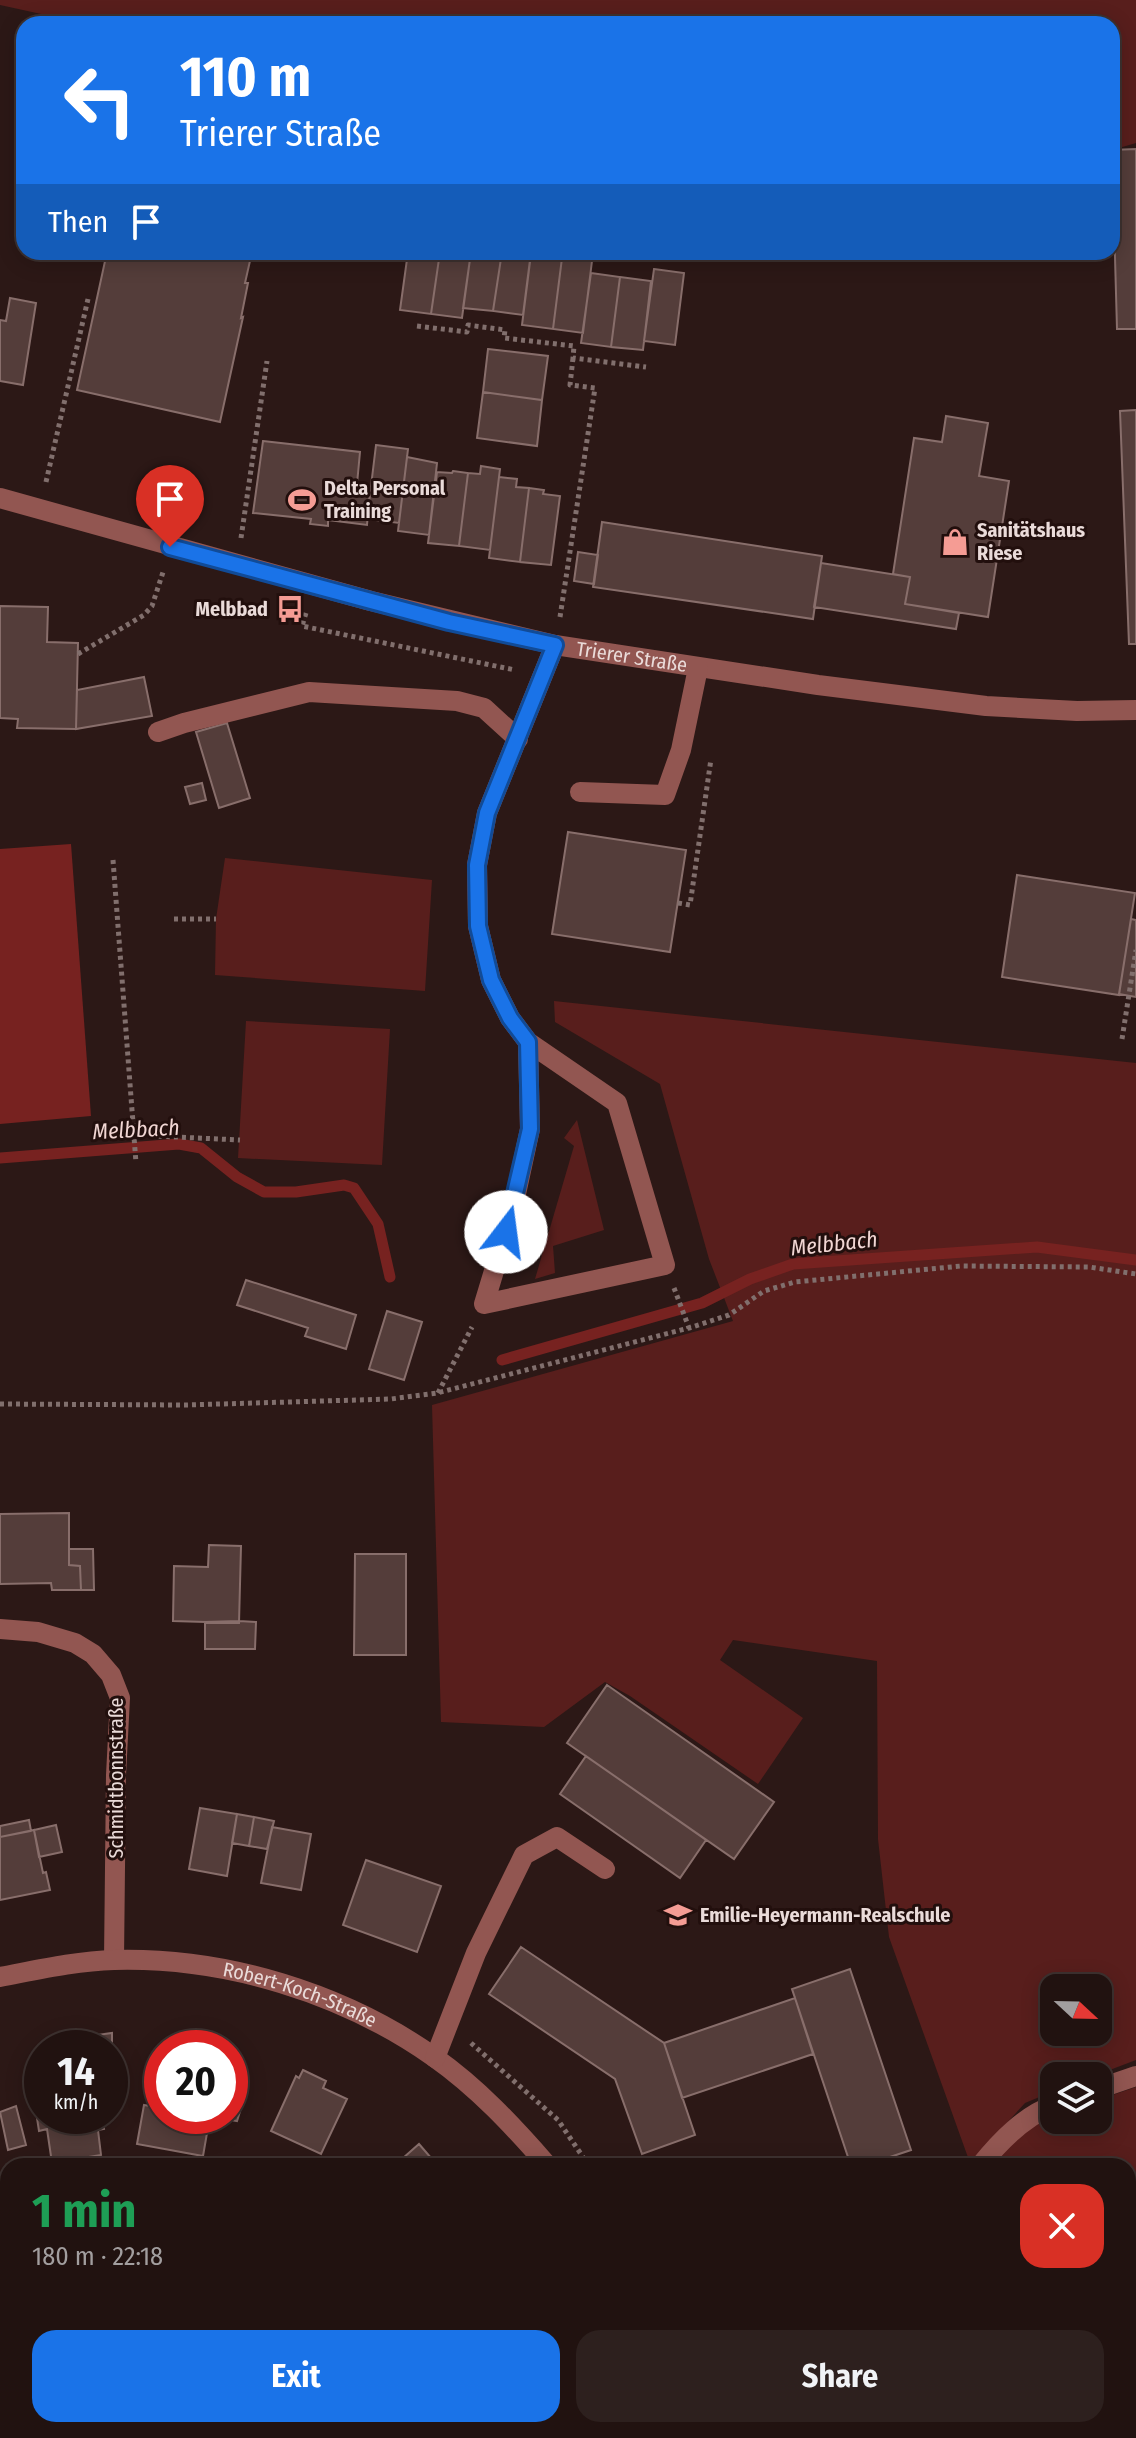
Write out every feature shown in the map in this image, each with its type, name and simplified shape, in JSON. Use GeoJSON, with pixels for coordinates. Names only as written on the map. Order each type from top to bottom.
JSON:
{"type":"FeatureCollection","features":[{"type":"Feature","properties":{"kind":"street","name":"Trierer Straße"},"geometry":{"type":"LineString","coordinates":[[0,498],[449,622],[555,645],[698,668],[986,706],[1077,711],[1136,710]]}},
{"type":"Feature","properties":{"kind":"street"},"geometry":{"type":"LineString","coordinates":[[528,1042],[530,1129],[513,1208],[484,1304],[665,1265],[617,1103],[528,1042],[510,1018],[491,980],[478,926],[477,865],[487,813],[555,645]]}},
{"type":"Feature","properties":{"kind":"street"},"geometry":{"type":"LineString","coordinates":[[580,792],[665,795],[681,750],[698,668]]}},
{"type":"Feature","properties":{"kind":"street"},"geometry":{"type":"LineString","coordinates":[[158,732],[309,692],[457,701],[484,708],[518,739]]}},
{"type":"Feature","properties":{"kind":"street","name":"Schmidtbonnstraße"},"geometry":{"type":"LineString","coordinates":[[0,1629],[38,1632],[75,1643],[93,1654],[111,1675],[120,1698],[114,1960]]}},
{"type":"Feature","properties":{"kind":"street"},"geometry":{"type":"LineString","coordinates":[[435,2058],[476,1953],[524,1855],[557,1837],[605,1869]]}},
{"type":"Feature","properties":{"kind":"street","name":"Robert-Koch-Straße"},"geometry":{"type":"LineString","coordinates":[[0,1977],[114,1960],[185,1964],[258,1976],[367,2017],[435,2058],[503,2115],[541,2158]]}},
{"type":"Feature","properties":{"kind":"street"},"geometry":{"type":"LineString","coordinates":[[1112,2084],[1136,2076]]}},
{"type":"Feature","properties":{"kind":"street"},"geometry":{"type":"LineString","coordinates":[[987,2158],[1040,2110]]}},
{"type":"Feature","properties":{"kind":"path"},"geometry":{"type":"LineString","coordinates":[[40,510],[88,299]]}},
{"type":"Feature","properties":{"kind":"path"},"geometry":{"type":"LineString","coordinates":[[417,326],[467,332],[468,325],[505,330],[504,338],[574,346],[570,385],[595,388],[560,616]]}},
{"type":"Feature","properties":{"kind":"path"},"geometry":{"type":"LineString","coordinates":[[573,358],[646,367]]}},
{"type":"Feature","properties":{"kind":"path"},"geometry":{"type":"LineString","coordinates":[[237,565],[267,361]]}},
{"type":"Feature","properties":{"kind":"path"},"geometry":{"type":"LineString","coordinates":[[78,654],[144,615],[152,606],[163,572]]}},
{"type":"Feature","properties":{"kind":"path"},"geometry":{"type":"LineString","coordinates":[[306,613],[302,626],[543,676]]}},
{"type":"Feature","properties":{"kind":"path"},"geometry":{"type":"LineString","coordinates":[[678,903],[690,905],[712,749]]}},
{"type":"Feature","properties":{"kind":"path"},"geometry":{"type":"LineString","coordinates":[[113,860],[136,1163]]}},
{"type":"Feature","properties":{"kind":"path"},"geometry":{"type":"LineString","coordinates":[[174,919],[216,919]]}},
{"type":"Feature","properties":{"kind":"path"},"geometry":{"type":"LineString","coordinates":[[1122,1039],[1136,950]]}},
{"type":"Feature","properties":{"kind":"path"},"geometry":{"type":"LineString","coordinates":[[134,1135],[240,1140]]}},
{"type":"Feature","properties":{"kind":"path"},"geometry":{"type":"LineString","coordinates":[[0,1404],[186,1405],[391,1399],[437,1393],[689,1328],[729,1315],[764,1291],[795,1282],[961,1266],[1089,1267],[1136,1274]]}},
{"type":"Feature","properties":{"kind":"path"},"geometry":{"type":"LineString","coordinates":[[678,1298],[689,1328]]}},
{"type":"Feature","properties":{"kind":"path"},"geometry":{"type":"LineString","coordinates":[[437,1393],[484,1304]]}},
{"type":"Feature","properties":{"kind":"shaded area"},"geometry":{"type":"Polygon","coordinates":[[[0,0],[1136,0],[1136,143],[1120,148],[1120,16],[50,16],[0,5],[0,0]]]}},
{"type":"Feature","properties":{"kind":"shaded area"},"geometry":{"type":"Polygon","coordinates":[[[71,844],[91,1116],[0,1124],[0,849],[71,844]]]}},
{"type":"Feature","properties":{"kind":"shaded area"},"geometry":{"type":"Polygon","coordinates":[[[225,858],[432,880],[425,991],[215,975],[216,919],[225,858]]]}},
{"type":"Feature","properties":{"kind":"shaded area"},"geometry":{"type":"Polygon","coordinates":[[[554,1001],[1136,1063],[1136,2060],[1112,2069],[1112,2062],[1040,2062],[1040,2097],[1025,2103],[975,2158],[968,2158],[889,1937],[878,1839],[877,1661],[733,1640],[720,1660],[803,1718],[758,1784],[605,1682],[544,1727],[441,1722],[432,1405],[733,1321],[709,1259],[660,1084],[555,1022],[554,1001]]]}},
{"type":"Feature","properties":{"kind":"shaded area"},"geometry":{"type":"Polygon","coordinates":[[[246,1021],[390,1029],[382,1165],[238,1158],[246,1021]]]}},
{"type":"Feature","properties":{"kind":"shaded area"},"geometry":{"type":"Polygon","coordinates":[[[577,1120],[604,1230],[553,1246],[555,1273],[535,1279],[574,1146],[564,1138],[577,1120]]]}},
{"type":"Feature","properties":{"kind":"shaded area"},"geometry":{"type":"Polygon","coordinates":[[[1136,2087],[1136,2158],[993,2158],[1040,2121],[1040,2134],[1112,2134],[1112,2095],[1136,2087]]]}},
{"type":"Feature","properties":{"kind":"building"},"geometry":{"type":"Polygon","coordinates":[[[1136,149],[1136,329],[1117,329],[1115,260],[1120,260],[1120,150],[1136,149]]]}},
{"type":"Feature","properties":{"kind":"building"},"geometry":{"type":"Polygon","coordinates":[[[105,260],[250,260],[243,317],[220,422],[77,390],[105,260]]]}},
{"type":"Feature","properties":{"kind":"building"},"geometry":{"type":"Polygon","coordinates":[[[407,260],[439,260],[431,314],[400,310],[407,260]]]}},
{"type":"Feature","properties":{"kind":"building"},"geometry":{"type":"Polygon","coordinates":[[[439,260],[470,260],[462,318],[431,314],[439,260]]]}},
{"type":"Feature","properties":{"kind":"building"},"geometry":{"type":"Polygon","coordinates":[[[470,260],[501,260],[493,311],[463,308],[470,260]]]}},
{"type":"Feature","properties":{"kind":"building"},"geometry":{"type":"Polygon","coordinates":[[[501,260],[530,260],[523,315],[493,311],[501,260]]]}},
{"type":"Feature","properties":{"kind":"building"},"geometry":{"type":"Polygon","coordinates":[[[530,260],[562,260],[553,329],[522,325],[530,260]]]}},
{"type":"Feature","properties":{"kind":"building"},"geometry":{"type":"Polygon","coordinates":[[[562,260],[592,261],[583,333],[553,329],[562,260]]]}},
{"type":"Feature","properties":{"kind":"building"},"geometry":{"type":"Polygon","coordinates":[[[654,269],[684,273],[675,345],[644,341],[654,269]]]}},
{"type":"Feature","properties":{"kind":"building"},"geometry":{"type":"Polygon","coordinates":[[[591,273],[620,277],[611,347],[581,343],[591,273]]]}},
{"type":"Feature","properties":{"kind":"building"},"geometry":{"type":"Polygon","coordinates":[[[620,277],[651,281],[643,350],[611,347],[620,277]]]}},
{"type":"Feature","properties":{"kind":"building"},"geometry":{"type":"Polygon","coordinates":[[[10,298],[36,303],[23,385],[0,381],[0,320],[6,321],[10,298]]]}},
{"type":"Feature","properties":{"kind":"building"},"geometry":{"type":"Polygon","coordinates":[[[488,349],[548,356],[542,400],[483,392],[488,349]]]}},
{"type":"Feature","properties":{"kind":"building"},"geometry":{"type":"Polygon","coordinates":[[[483,392],[542,400],[537,446],[477,438],[483,392]]]}},
{"type":"Feature","properties":{"kind":"building"},"geometry":{"type":"Polygon","coordinates":[[[1136,410],[1136,644],[1129,644],[1120,411],[1136,410]]]}},
{"type":"Feature","properties":{"kind":"building"},"geometry":{"type":"Polygon","coordinates":[[[946,416],[988,423],[979,476],[1009,481],[988,617],[905,604],[910,577],[893,574],[914,438],[942,442],[946,416]]]}},
{"type":"Feature","properties":{"kind":"building"},"geometry":{"type":"Polygon","coordinates":[[[263,441],[360,452],[357,484],[365,484],[364,490],[370,490],[367,525],[328,520],[328,526],[310,524],[311,519],[253,513],[263,441]]]}},
{"type":"Feature","properties":{"kind":"building"},"geometry":{"type":"Polygon","coordinates":[[[376,445],[408,449],[399,523],[367,519],[376,445]]]}},
{"type":"Feature","properties":{"kind":"building"},"geometry":{"type":"Polygon","coordinates":[[[407,457],[437,463],[429,535],[398,531],[407,457]]]}},
{"type":"Feature","properties":{"kind":"building"},"geometry":{"type":"Polygon","coordinates":[[[481,466],[500,469],[490,550],[459,546],[468,473],[480,474],[481,466]]]}},
{"type":"Feature","properties":{"kind":"building"},"geometry":{"type":"Polygon","coordinates":[[[437,472],[468,473],[459,546],[428,543],[437,472]]]}},
{"type":"Feature","properties":{"kind":"building"},"geometry":{"type":"Polygon","coordinates":[[[499,477],[517,479],[516,487],[529,488],[520,562],[489,558],[499,477]]]}},
{"type":"Feature","properties":{"kind":"building"},"geometry":{"type":"Polygon","coordinates":[[[529,488],[560,496],[551,565],[520,562],[529,488]]]}},
{"type":"Feature","properties":{"kind":"building"},"geometry":{"type":"Polygon","coordinates":[[[602,522],[822,556],[813,619],[593,587],[602,522]]]}},
{"type":"Feature","properties":{"kind":"building"},"geometry":{"type":"Polygon","coordinates":[[[578,552],[598,555],[594,584],[574,581],[578,552]]]}},
{"type":"Feature","properties":{"kind":"building"},"geometry":{"type":"Polygon","coordinates":[[[821,563],[910,577],[905,604],[959,613],[956,629],[814,607],[821,563]]]}},
{"type":"Feature","properties":{"kind":"building"},"geometry":{"type":"Polygon","coordinates":[[[0,606],[48,607],[47,642],[78,643],[76,729],[17,728],[18,719],[0,718],[0,606]]]}},
{"type":"Feature","properties":{"kind":"building"},"geometry":{"type":"Polygon","coordinates":[[[144,677],[152,716],[76,729],[77,690],[144,677]]]}},
{"type":"Feature","properties":{"kind":"building"},"geometry":{"type":"Polygon","coordinates":[[[227,723],[250,798],[219,808],[196,732],[227,723]]]}},
{"type":"Feature","properties":{"kind":"building"},"geometry":{"type":"Polygon","coordinates":[[[202,783],[206,800],[190,804],[185,787],[202,783]]]}},
{"type":"Feature","properties":{"kind":"building"},"geometry":{"type":"Polygon","coordinates":[[[568,832],[686,850],[670,952],[552,934],[568,832]]]}},
{"type":"Feature","properties":{"kind":"building"},"geometry":{"type":"Polygon","coordinates":[[[1017,875],[1135,893],[1119,995],[1002,977],[1017,875]]]}},
{"type":"Feature","properties":{"kind":"building"},"geometry":{"type":"Polygon","coordinates":[[[1131,919],[1136,920],[1136,997],[1119,994],[1131,919]]]}},
{"type":"Feature","properties":{"kind":"building"},"geometry":{"type":"Polygon","coordinates":[[[246,1280],[356,1315],[346,1349],[305,1336],[308,1328],[237,1305],[246,1280]]]}},
{"type":"Feature","properties":{"kind":"building"},"geometry":{"type":"Polygon","coordinates":[[[387,1311],[422,1322],[404,1380],[369,1369],[387,1311]]]}},
{"type":"Feature","properties":{"kind":"building"},"geometry":{"type":"Polygon","coordinates":[[[69,1513],[69,1565],[80,1566],[81,1590],[52,1590],[51,1583],[0,1584],[0,1514],[69,1513]]]}},
{"type":"Feature","properties":{"kind":"building"},"geometry":{"type":"Polygon","coordinates":[[[209,1545],[241,1546],[239,1623],[173,1621],[174,1566],[208,1567],[209,1545]]]}},
{"type":"Feature","properties":{"kind":"building"},"geometry":{"type":"Polygon","coordinates":[[[69,1549],[93,1549],[94,1590],[81,1590],[80,1566],[69,1565],[69,1549]]]}},
{"type":"Feature","properties":{"kind":"building"},"geometry":{"type":"Polygon","coordinates":[[[355,1554],[406,1554],[406,1655],[354,1655],[355,1554]]]}},
{"type":"Feature","properties":{"kind":"building"},"geometry":{"type":"Polygon","coordinates":[[[205,1622],[256,1622],[255,1649],[205,1649],[205,1622]]]}},
{"type":"Feature","properties":{"kind":"building"},"geometry":{"type":"Polygon","coordinates":[[[607,1685],[774,1802],[734,1859],[567,1743],[607,1685]]]}},
{"type":"Feature","properties":{"kind":"building"},"geometry":{"type":"Polygon","coordinates":[[[586,1756],[706,1840],[680,1878],[560,1794],[586,1756]]]}},
{"type":"Feature","properties":{"kind":"building"},"geometry":{"type":"Polygon","coordinates":[[[200,1808],[237,1814],[227,1876],[189,1869],[200,1808]]]}},
{"type":"Feature","properties":{"kind":"building"},"geometry":{"type":"Polygon","coordinates":[[[237,1814],[254,1817],[249,1846],[232,1843],[237,1814]]]}},
{"type":"Feature","properties":{"kind":"building"},"geometry":{"type":"Polygon","coordinates":[[[254,1817],[274,1821],[267,1849],[249,1846],[254,1817]]]}},
{"type":"Feature","properties":{"kind":"building"},"geometry":{"type":"Polygon","coordinates":[[[29,1820],[31,1831],[0,1837],[0,1826],[29,1820]]]}},
{"type":"Feature","properties":{"kind":"building"},"geometry":{"type":"Polygon","coordinates":[[[56,1825],[62,1852],[39,1857],[34,1830],[56,1825]]]}},
{"type":"Feature","properties":{"kind":"building"},"geometry":{"type":"Polygon","coordinates":[[[272,1827],[311,1834],[301,1890],[261,1883],[272,1827]]]}},
{"type":"Feature","properties":{"kind":"building"},"geometry":{"type":"Polygon","coordinates":[[[34,1830],[50,1890],[0,1900],[0,1837],[34,1830]]]}},
{"type":"Feature","properties":{"kind":"building"},"geometry":{"type":"Polygon","coordinates":[[[366,1860],[441,1886],[417,1952],[343,1925],[366,1860]]]}},
{"type":"Feature","properties":{"kind":"building"},"geometry":{"type":"Polygon","coordinates":[[[521,1947],[664,2043],[695,2135],[642,2154],[615,2079],[489,1994],[521,1947]]]}},
{"type":"Feature","properties":{"kind":"building"},"geometry":{"type":"Polygon","coordinates":[[[850,1969],[911,2150],[887,2158],[848,2158],[792,1989],[850,1969]]]}},
{"type":"Feature","properties":{"kind":"building"},"geometry":{"type":"Polygon","coordinates":[[[795,1998],[813,2054],[682,2098],[664,2043],[795,1998]]]}},
{"type":"Feature","properties":{"kind":"building"},"geometry":{"type":"Polygon","coordinates":[[[303,2070],[326,2081],[323,2088],[347,2099],[321,2154],[271,2131],[296,2076],[299,2078],[303,2070]]]}},
{"type":"Feature","properties":{"kind":"building"},"geometry":{"type":"Polygon","coordinates":[[[144,2105],[144,2134],[207,2134],[203,2156],[137,2144],[144,2105]]]}},
{"type":"Feature","properties":{"kind":"building"},"geometry":{"type":"Polygon","coordinates":[[[16,2106],[26,2145],[8,2150],[0,2112],[16,2106]]]}},
{"type":"Feature","properties":{"kind":"building"},"geometry":{"type":"Polygon","coordinates":[[[48,2134],[98,2134],[101,2155],[51,2158],[48,2134]]]}},
{"type":"Feature","properties":{"kind":"building"},"geometry":{"type":"Polygon","coordinates":[[[419,2144],[431,2158],[403,2158],[419,2144]]]}},
{"type":"Feature","properties":{"kind":"waterway","name":"Melbbach"},"geometry":{"type":"LineString","coordinates":[[0,1158],[179,1144],[201,1148],[237,1177],[264,1192],[296,1192],[344,1185],[354,1188],[378,1224],[390,1277]]}},
{"type":"Feature","properties":{"kind":"waterway","name":"Melbbach"},"geometry":{"type":"LineString","coordinates":[[502,1360],[702,1303],[750,1279],[793,1264],[1037,1247],[1136,1260]]}},
{"type":"Feature","properties":{"kind":"place","name":"Delta Personal Training"},"geometry":{"type":"Point","coordinates":[302,500]}},
{"type":"Feature","properties":{"kind":"place","name":"Sanitätshaus Riese"},"geometry":{"type":"Point","coordinates":[955,542]}},
{"type":"Feature","properties":{"kind":"place","name":"Melbbad"},"geometry":{"type":"Point","coordinates":[290,609]}},
{"type":"Feature","properties":{"kind":"place","name":"Emilie-Heyermann-Realschule"},"geometry":{"type":"Point","coordinates":[678,1915]}},
{"type":"Feature","properties":{"kind":"route"},"geometry":{"type":"LineString","coordinates":[[170,547],[449,622],[555,645],[487,813],[477,865],[478,926],[491,980],[510,1018],[528,1042],[530,1129],[506,1232]]}}]}
